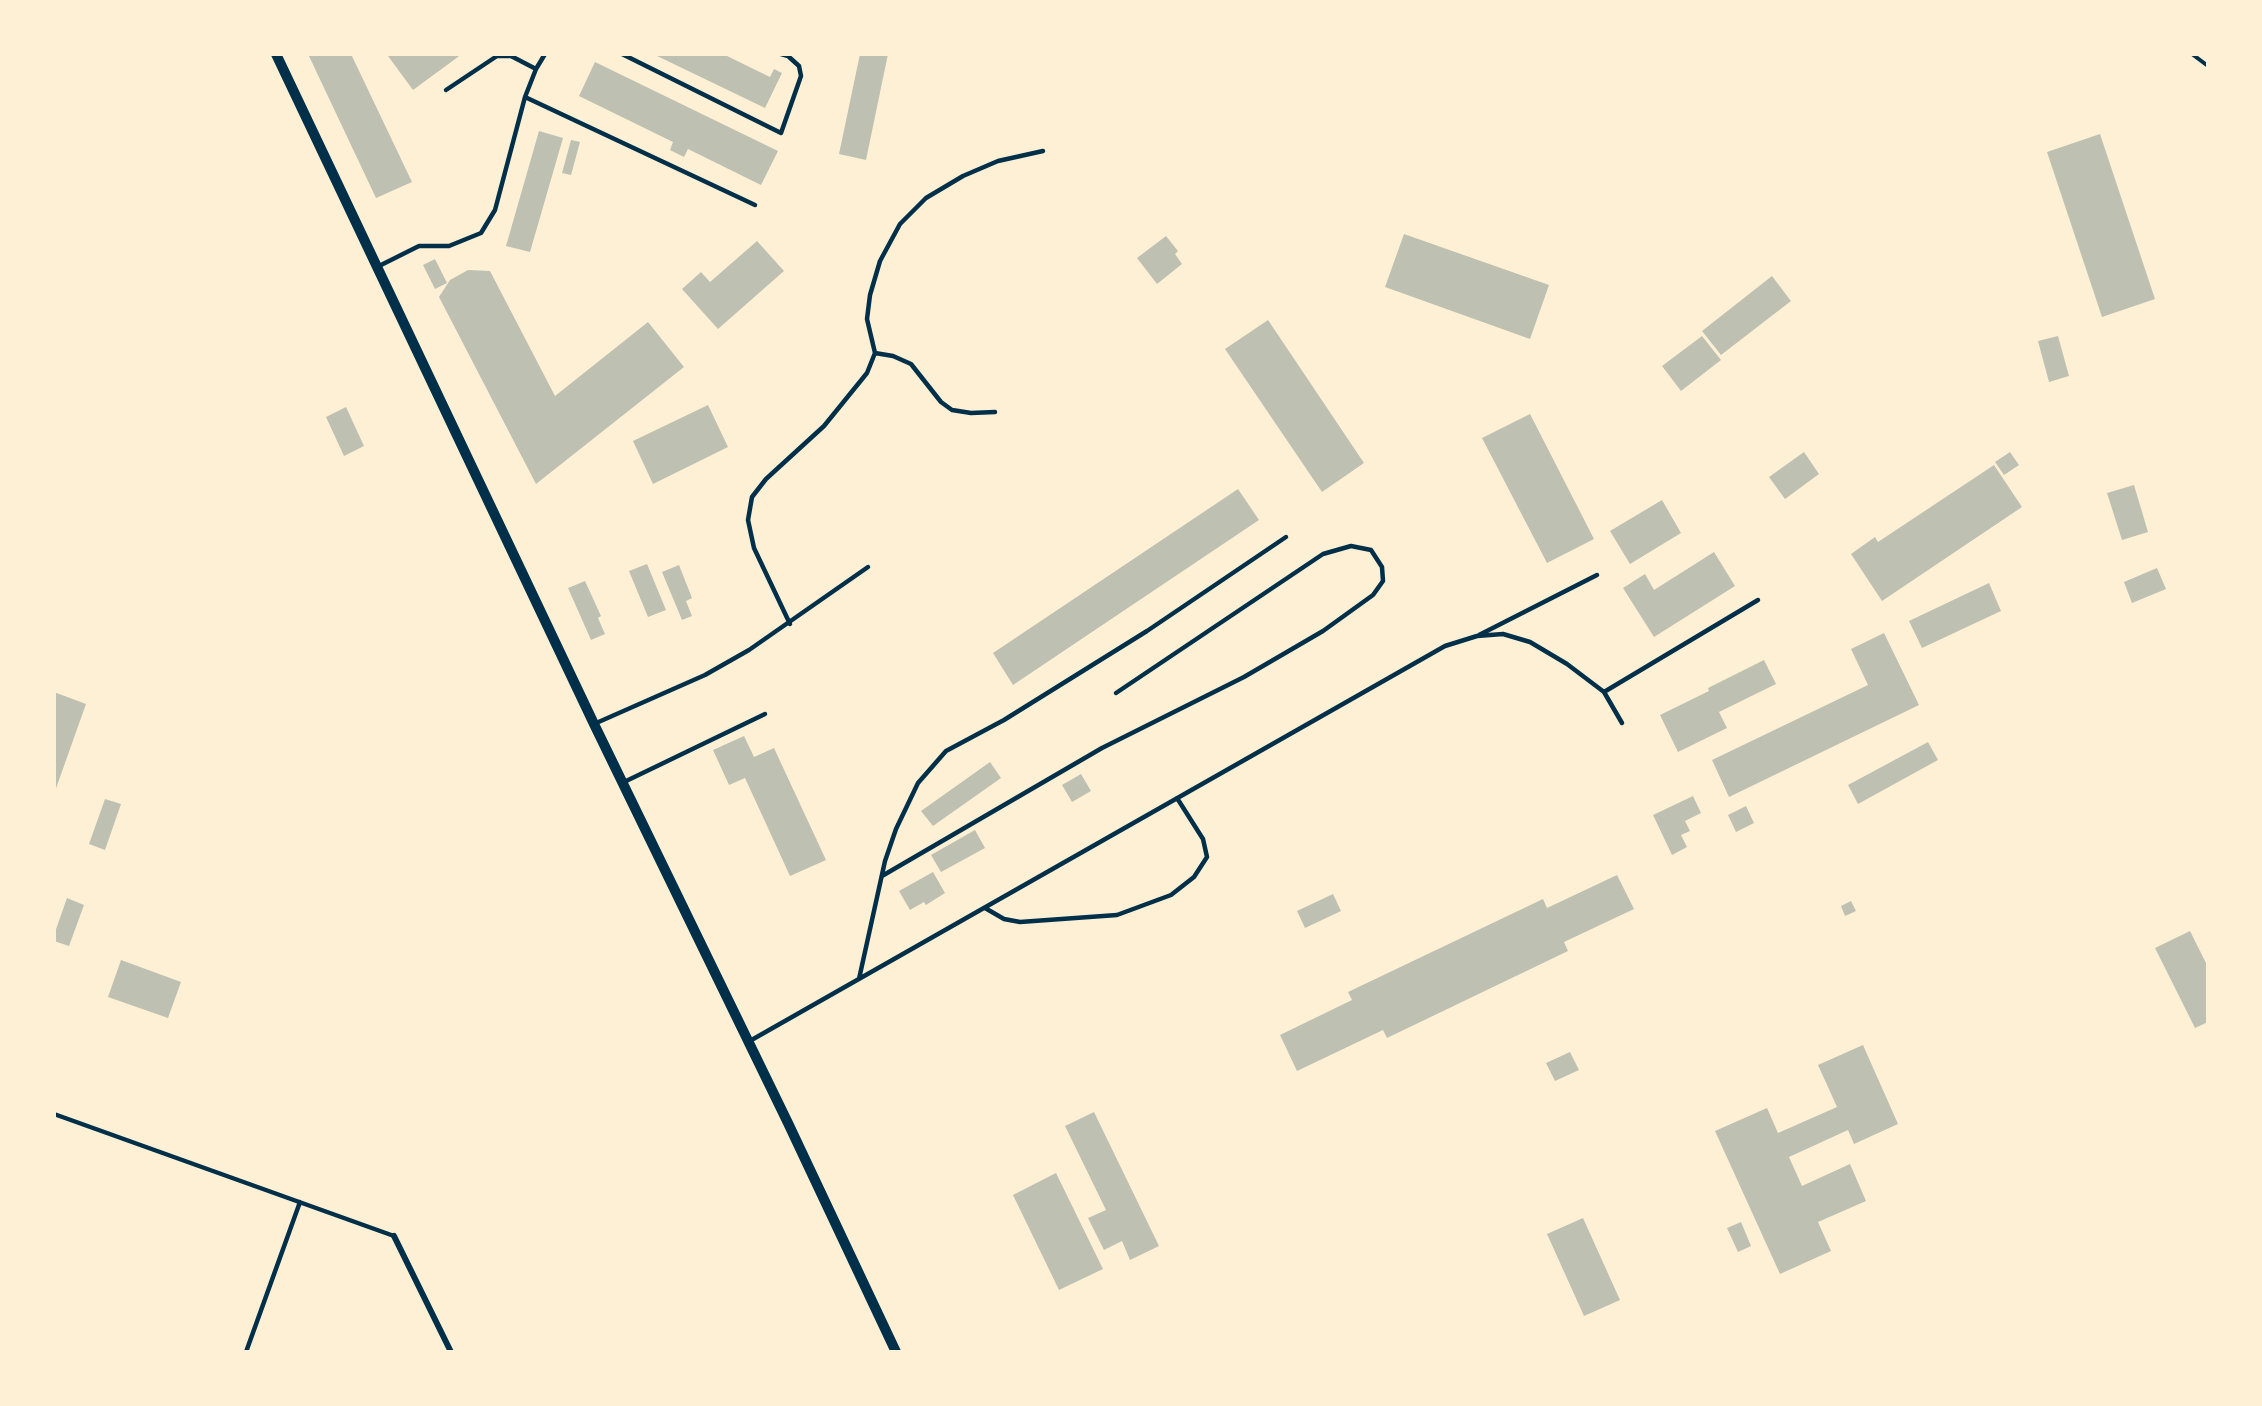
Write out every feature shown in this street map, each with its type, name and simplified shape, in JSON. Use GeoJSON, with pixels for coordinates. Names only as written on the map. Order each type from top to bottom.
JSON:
{"type":"FeatureCollection","features":[{"type":"Feature","properties":{"kind":"street"},"geometry":{"type":"LineString","coordinates":[[276,54],[622,783],[896,1352]]}},
{"type":"Feature","properties":{"kind":"street"},"geometry":{"type":"LineString","coordinates":[[394,1236],[451,1352]]}},
{"type":"Feature","properties":{"kind":"lane"},"geometry":{"type":"LineString","coordinates":[[377,267],[419,246],[448,246],[481,233],[495,210],[525,97],[536,69],[545,54]]}},
{"type":"Feature","properties":{"kind":"lane"},"geometry":{"type":"LineString","coordinates":[[622,54],[781,133],[801,76],[799,66],[788,56],[781,54]]}},
{"type":"Feature","properties":{"kind":"lane"},"geometry":{"type":"LineString","coordinates":[[446,90],[497,56],[511,56],[536,69]]}},
{"type":"Feature","properties":{"kind":"lane"},"geometry":{"type":"LineString","coordinates":[[525,97],[755,205]]}},
{"type":"Feature","properties":{"kind":"lane"},"geometry":{"type":"LineString","coordinates":[[790,624],[754,548],[748,520],[752,497],[766,479],[824,426],[867,373],[875,353],[867,319],[870,295],[880,261],[900,224],[926,198],[963,176],[998,161],[1043,151]]}},
{"type":"Feature","properties":{"kind":"lane"},"geometry":{"type":"LineString","coordinates":[[875,353],[893,356],[911,364],[941,402],[952,410],[971,413],[995,412]]}},
{"type":"Feature","properties":{"kind":"lane"},"geometry":{"type":"LineString","coordinates":[[859,979],[882,876],[896,829],[918,783],[946,751],[1004,720],[1128,643],[1286,537]]}},
{"type":"Feature","properties":{"kind":"lane"},"geometry":{"type":"LineString","coordinates":[[882,876],[1102,748],[1244,677],[1323,631],[1373,595],[1383,581],[1382,567],[1371,550],[1351,546],[1323,554],[1116,693]]}},
{"type":"Feature","properties":{"kind":"lane"},"geometry":{"type":"LineString","coordinates":[[594,724],[705,675],[749,650],[790,624],[868,567]]}},
{"type":"Feature","properties":{"kind":"lane"},"geometry":{"type":"LineString","coordinates":[[748,1042],[1445,646],[1477,636],[1598,575]]}},
{"type":"Feature","properties":{"kind":"lane"},"geometry":{"type":"LineString","coordinates":[[1604,692],[1758,600]]}},
{"type":"Feature","properties":{"kind":"lane"},"geometry":{"type":"LineString","coordinates":[[1477,636],[1503,634],[1530,642],[1567,664],[1604,692],[1622,723]]}},
{"type":"Feature","properties":{"kind":"lane"},"geometry":{"type":"LineString","coordinates":[[622,783],[765,714]]}},
{"type":"Feature","properties":{"kind":"lane"},"geometry":{"type":"LineString","coordinates":[[985,908],[1004,919],[1020,922],[1117,915],[1171,895],[1194,877],[1207,857],[1203,839],[1177,798]]}},
{"type":"Feature","properties":{"kind":"lane"},"geometry":{"type":"LineString","coordinates":[[54,1113],[394,1236]]}},
{"type":"Feature","properties":{"kind":"lane"},"geometry":{"type":"LineString","coordinates":[[246,1352],[300,1202]]}},
{"type":"Feature","properties":{"kind":"path"},"geometry":{"type":"LineString","coordinates":[[2192,54],[2208,66]]}},
{"type":"Feature","properties":{"kind":"building"},"geometry":{"type":"Polygon","coordinates":[[[308,54],[351,54],[412,182],[376,198],[308,54]]]}},
{"type":"Feature","properties":{"kind":"building"},"geometry":{"type":"Polygon","coordinates":[[[391,54],[462,54],[413,90],[388,56],[391,54]]]}},
{"type":"Feature","properties":{"kind":"building"},"geometry":{"type":"Polygon","coordinates":[[[653,54],[723,54],[770,77],[774,69],[782,73],[765,108],[653,54]]]}},
{"type":"Feature","properties":{"kind":"building"},"geometry":{"type":"Polygon","coordinates":[[[860,54],[888,54],[866,160],[839,154],[860,54]]]}},
{"type":"Feature","properties":{"kind":"building"},"geometry":{"type":"Polygon","coordinates":[[[595,62],[778,151],[761,185],[688,149],[684,157],[670,150],[673,142],[579,96],[595,62]]]}},
{"type":"Feature","properties":{"kind":"building"},"geometry":{"type":"Polygon","coordinates":[[[539,131],[563,138],[530,252],[506,246],[539,131]]]}},
{"type":"Feature","properties":{"kind":"building"},"geometry":{"type":"Polygon","coordinates":[[[2100,134],[2155,299],[2102,317],[2047,152],[2100,134]]]}},
{"type":"Feature","properties":{"kind":"building"},"geometry":{"type":"Polygon","coordinates":[[[571,140],[580,142],[571,175],[562,173],[571,140]]]}},
{"type":"Feature","properties":{"kind":"building"},"geometry":{"type":"Polygon","coordinates":[[[1404,234],[1549,285],[1530,339],[1385,287],[1404,234]]]}},
{"type":"Feature","properties":{"kind":"building"},"geometry":{"type":"Polygon","coordinates":[[[1166,236],[1178,251],[1175,254],[1182,264],[1157,284],[1137,258],[1166,236]]]}},
{"type":"Feature","properties":{"kind":"building"},"geometry":{"type":"Polygon","coordinates":[[[757,241],[784,271],[718,329],[682,289],[701,272],[710,282],[757,241]]]}},
{"type":"Feature","properties":{"kind":"building"},"geometry":{"type":"Polygon","coordinates":[[[435,259],[447,283],[435,289],[423,265],[435,259]]]}},
{"type":"Feature","properties":{"kind":"building"},"geometry":{"type":"Polygon","coordinates":[[[468,270],[490,271],[555,396],[648,322],[684,367],[536,484],[439,297],[450,280],[468,270]]]}},
{"type":"Feature","properties":{"kind":"building"},"geometry":{"type":"Polygon","coordinates":[[[1772,276],[1791,301],[1721,355],[1702,331],[1772,276]]]}},
{"type":"Feature","properties":{"kind":"building"},"geometry":{"type":"Polygon","coordinates":[[[1268,320],[1364,463],[1322,492],[1225,349],[1268,320]]]}},
{"type":"Feature","properties":{"kind":"building"},"geometry":{"type":"Polygon","coordinates":[[[1702,336],[1721,360],[1681,391],[1662,366],[1702,336]]]}},
{"type":"Feature","properties":{"kind":"building"},"geometry":{"type":"Polygon","coordinates":[[[2058,336],[2069,376],[2049,382],[2038,341],[2058,336]]]}},
{"type":"Feature","properties":{"kind":"building"},"geometry":{"type":"Polygon","coordinates":[[[708,405],[728,447],[653,484],[633,441],[708,405]]]}},
{"type":"Feature","properties":{"kind":"building"},"geometry":{"type":"Polygon","coordinates":[[[346,407],[364,446],[344,456],[326,417],[346,407]]]}},
{"type":"Feature","properties":{"kind":"building"},"geometry":{"type":"Polygon","coordinates":[[[1530,414],[1594,539],[1547,563],[1482,438],[1530,414]]]}},
{"type":"Feature","properties":{"kind":"building"},"geometry":{"type":"Polygon","coordinates":[[[1804,452],[1819,474],[1785,499],[1769,477],[1804,452]]]}},
{"type":"Feature","properties":{"kind":"building"},"geometry":{"type":"Polygon","coordinates":[[[2010,452],[2019,465],[2004,475],[1995,462],[2010,452]]]}},
{"type":"Feature","properties":{"kind":"building"},"geometry":{"type":"Polygon","coordinates":[[[1994,465],[2022,507],[1882,601],[1851,554],[1875,537],[1878,542],[1994,465]]]}},
{"type":"Feature","properties":{"kind":"building"},"geometry":{"type":"Polygon","coordinates":[[[2134,485],[2148,532],[2122,540],[2107,493],[2134,485]]]}},
{"type":"Feature","properties":{"kind":"building"},"geometry":{"type":"Polygon","coordinates":[[[1238,489],[1259,520],[1013,685],[993,653],[1238,489]]]}},
{"type":"Feature","properties":{"kind":"building"},"geometry":{"type":"Polygon","coordinates":[[[1662,500],[1681,533],[1630,564],[1610,531],[1662,500]]]}},
{"type":"Feature","properties":{"kind":"building"},"geometry":{"type":"Polygon","coordinates":[[[1714,552],[1735,586],[1654,637],[1623,588],[1645,574],[1654,590],[1714,552]]]}},
{"type":"Feature","properties":{"kind":"building"},"geometry":{"type":"Polygon","coordinates":[[[647,564],[666,610],[648,617],[629,571],[647,564]]]}},
{"type":"Feature","properties":{"kind":"building"},"geometry":{"type":"Polygon","coordinates":[[[679,565],[692,598],[686,601],[692,616],[682,620],[662,572],[679,565]]]}},
{"type":"Feature","properties":{"kind":"building"},"geometry":{"type":"Polygon","coordinates":[[[2157,568],[2166,589],[2132,603],[2124,582],[2157,568]]]}},
{"type":"Feature","properties":{"kind":"building"},"geometry":{"type":"Polygon","coordinates":[[[585,581],[601,616],[598,618],[605,634],[591,640],[568,588],[585,581]]]}},
{"type":"Feature","properties":{"kind":"building"},"geometry":{"type":"Polygon","coordinates":[[[1989,583],[2001,611],[1922,648],[1909,621],[1989,583]]]}},
{"type":"Feature","properties":{"kind":"building"},"geometry":{"type":"Polygon","coordinates":[[[1884,633],[1919,705],[1729,797],[1712,760],[1868,685],[1851,649],[1884,633]]]}},
{"type":"Feature","properties":{"kind":"building"},"geometry":{"type":"Polygon","coordinates":[[[1764,660],[1776,684],[1719,712],[1727,728],[1678,752],[1660,715],[1764,660]]]}},
{"type":"Feature","properties":{"kind":"building"},"geometry":{"type":"Polygon","coordinates":[[[54,692],[86,704],[54,794],[54,692]]]}},
{"type":"Feature","properties":{"kind":"building"},"geometry":{"type":"Polygon","coordinates":[[[744,736],[754,757],[774,748],[826,860],[790,876],[745,778],[729,785],[713,750],[744,736]]]}},
{"type":"Feature","properties":{"kind":"building"},"geometry":{"type":"Polygon","coordinates":[[[1928,742],[1938,760],[1858,804],[1848,785],[1928,742]]]}},
{"type":"Feature","properties":{"kind":"building"},"geometry":{"type":"Polygon","coordinates":[[[990,762],[1001,778],[933,826],[921,811],[990,762]]]}},
{"type":"Feature","properties":{"kind":"building"},"geometry":{"type":"Polygon","coordinates":[[[1081,774],[1091,791],[1072,802],[1062,785],[1081,774]]]}},
{"type":"Feature","properties":{"kind":"building"},"geometry":{"type":"Polygon","coordinates":[[[1693,796],[1701,813],[1685,821],[1690,831],[1681,835],[1687,847],[1672,855],[1653,815],[1693,796]]]}},
{"type":"Feature","properties":{"kind":"building"},"geometry":{"type":"Polygon","coordinates":[[[105,799],[121,804],[105,850],[89,844],[105,799]]]}},
{"type":"Feature","properties":{"kind":"building"},"geometry":{"type":"Polygon","coordinates":[[[1746,806],[1754,823],[1736,832],[1728,815],[1746,806]]]}},
{"type":"Feature","properties":{"kind":"building"},"geometry":{"type":"Polygon","coordinates":[[[975,830],[985,848],[941,872],[931,855],[975,830]]]}},
{"type":"Feature","properties":{"kind":"building"},"geometry":{"type":"Polygon","coordinates":[[[933,872],[945,893],[926,905],[924,902],[910,910],[899,891],[933,872]]]}},
{"type":"Feature","properties":{"kind":"building"},"geometry":{"type":"Polygon","coordinates":[[[1617,875],[1634,909],[1564,942],[1568,951],[1387,1038],[1383,1030],[1297,1071],[1280,1035],[1352,1000],[1348,992],[1543,899],[1547,908],[1617,875]]]}},
{"type":"Feature","properties":{"kind":"building"},"geometry":{"type":"Polygon","coordinates":[[[1333,894],[1341,911],[1305,928],[1297,911],[1333,894]]]}},
{"type":"Feature","properties":{"kind":"building"},"geometry":{"type":"Polygon","coordinates":[[[67,898],[84,905],[69,946],[54,941],[67,898]]]}},
{"type":"Feature","properties":{"kind":"building"},"geometry":{"type":"Polygon","coordinates":[[[1851,901],[1856,911],[1845,916],[1841,906],[1851,901]]]}},
{"type":"Feature","properties":{"kind":"building"},"geometry":{"type":"Polygon","coordinates":[[[2190,931],[2208,967],[2208,1022],[2195,1028],[2155,948],[2190,931]]]}},
{"type":"Feature","properties":{"kind":"building"},"geometry":{"type":"Polygon","coordinates":[[[121,960],[181,982],[168,1018],[108,997],[121,960]]]}},
{"type":"Feature","properties":{"kind":"building"},"geometry":{"type":"Polygon","coordinates":[[[1863,1045],[1898,1124],[1854,1144],[1848,1130],[1789,1157],[1802,1186],[1850,1164],[1866,1201],[1818,1222],[1831,1251],[1780,1274],[1715,1131],[1767,1108],[1778,1133],[1837,1107],[1818,1065],[1863,1045]]]}},
{"type":"Feature","properties":{"kind":"building"},"geometry":{"type":"Polygon","coordinates":[[[1570,1052],[1579,1070],[1555,1081],[1546,1063],[1570,1052]]]}},
{"type":"Feature","properties":{"kind":"building"},"geometry":{"type":"Polygon","coordinates":[[[1094,1112],[1159,1246],[1130,1260],[1122,1241],[1104,1250],[1088,1218],[1106,1210],[1065,1126],[1094,1112]]]}},
{"type":"Feature","properties":{"kind":"building"},"geometry":{"type":"Polygon","coordinates":[[[1056,1173],[1103,1269],[1059,1290],[1013,1195],[1056,1173]]]}},
{"type":"Feature","properties":{"kind":"building"},"geometry":{"type":"Polygon","coordinates":[[[1583,1218],[1620,1300],[1584,1316],[1547,1234],[1583,1218]]]}},
{"type":"Feature","properties":{"kind":"building"},"geometry":{"type":"Polygon","coordinates":[[[1741,1222],[1751,1246],[1738,1252],[1727,1228],[1741,1222]]]}}]}
